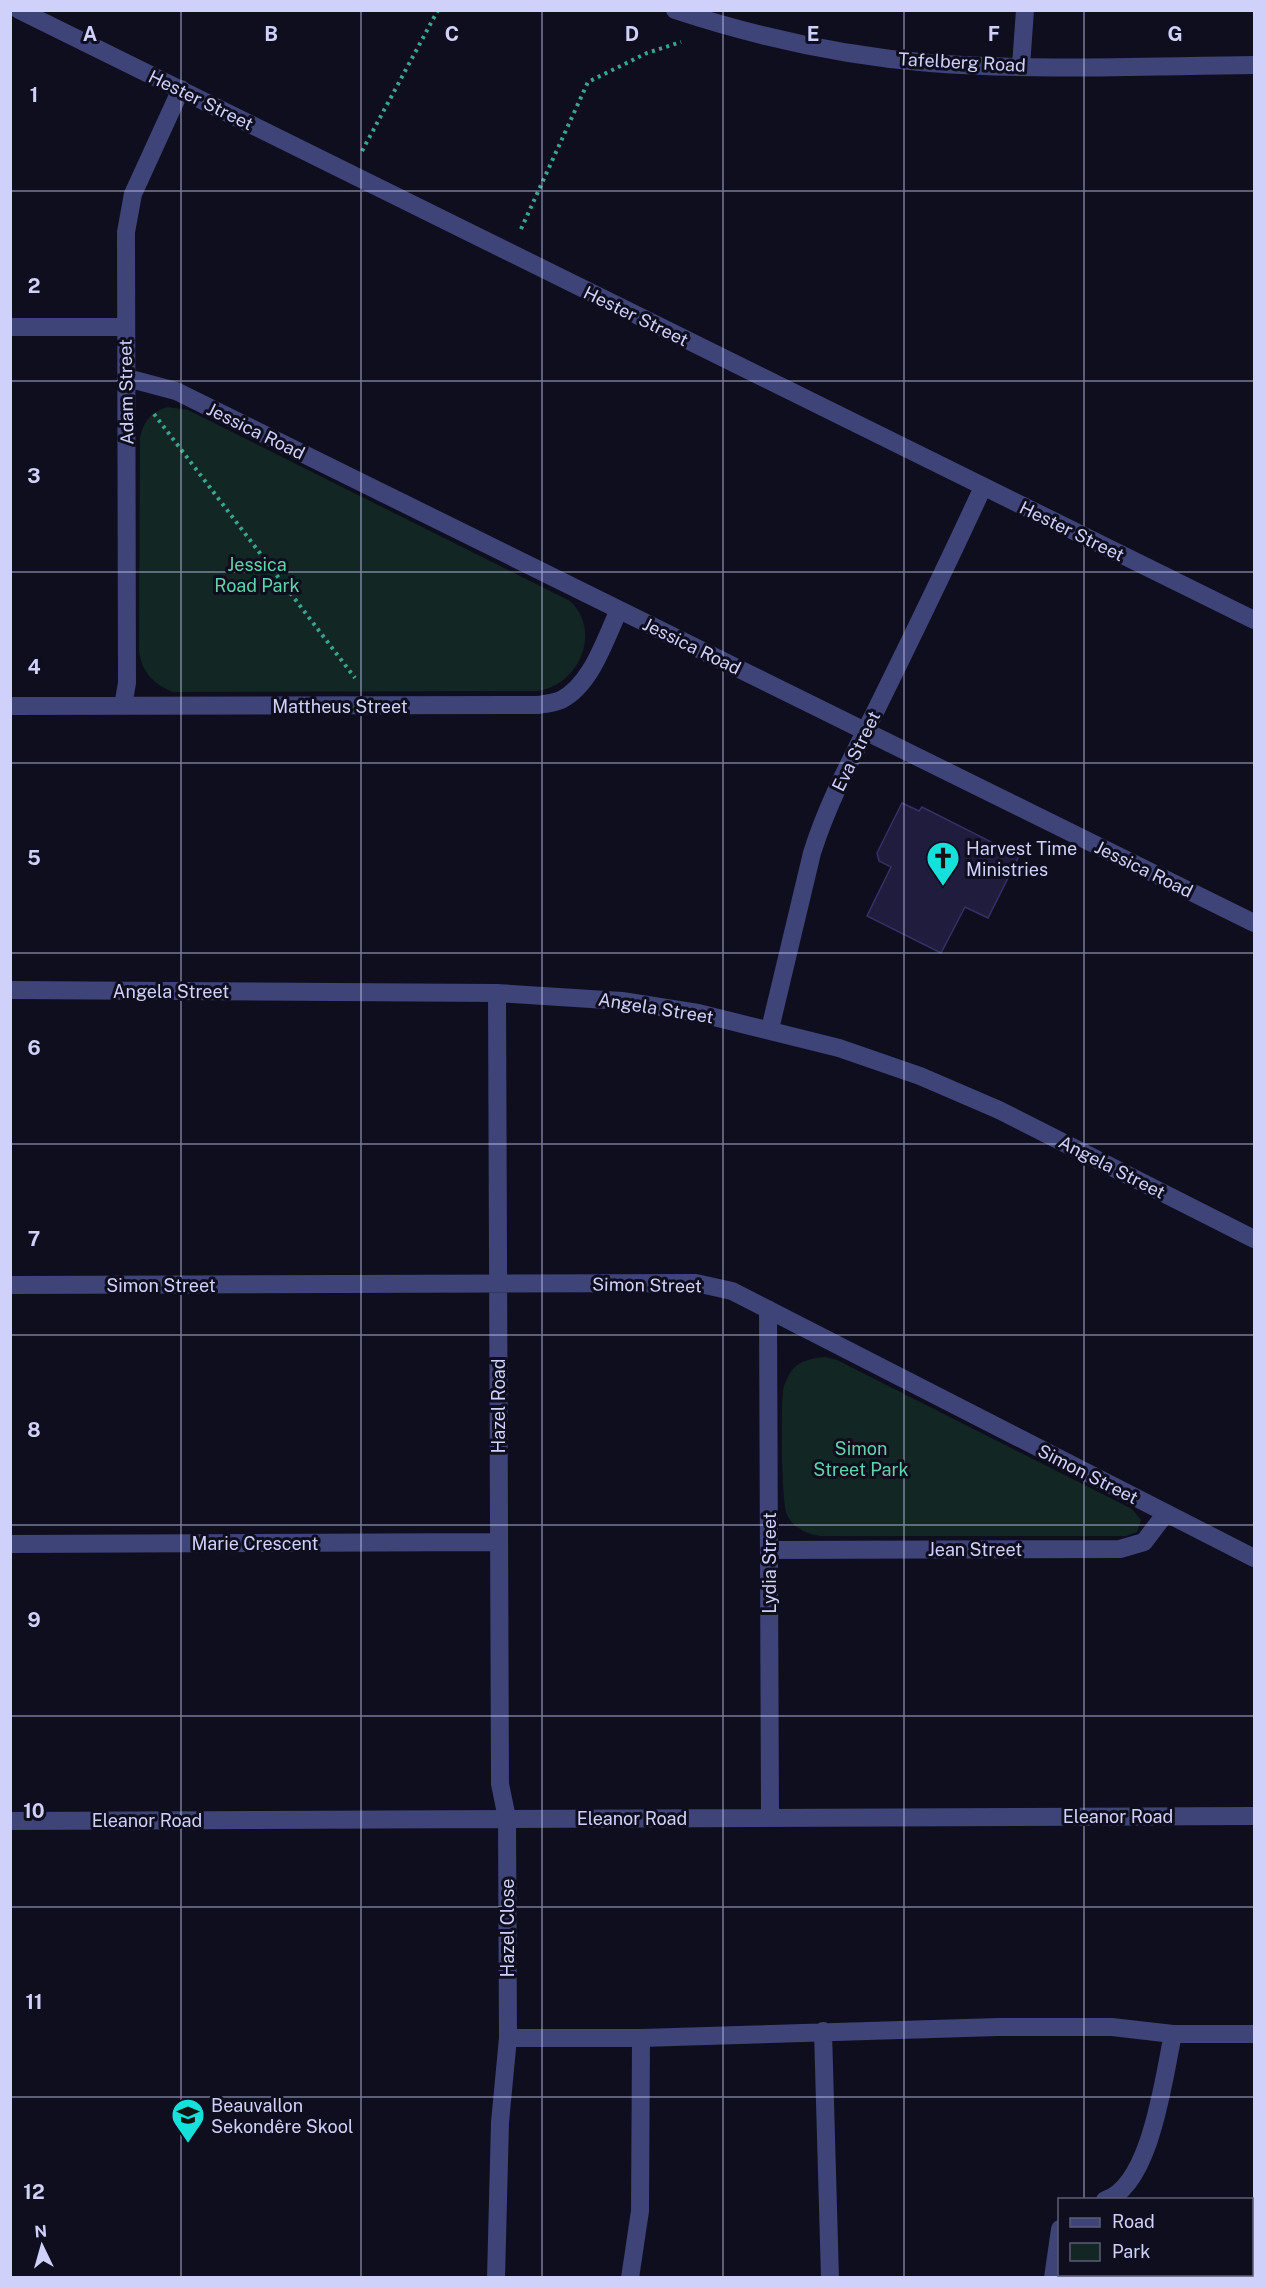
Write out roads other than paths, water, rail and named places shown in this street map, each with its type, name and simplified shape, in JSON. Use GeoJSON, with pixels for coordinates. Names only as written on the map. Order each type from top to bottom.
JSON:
{"type":"FeatureCollection","features":[{"type":"Feature","properties":{"kind":"street","name":"Hester Street"},"geometry":{"type":"LineString","coordinates":[[19,10],[1254,620]]}},
{"type":"Feature","properties":{"kind":"street","name":"Tafelberg Road"},"geometry":{"type":"LineString","coordinates":[[675,10],[728,26],[828,48],[929,63],[1021,66],[1254,65]]}},
{"type":"Feature","properties":{"kind":"street"},"geometry":{"type":"LineString","coordinates":[[1021,66],[1025,10]]}},
{"type":"Feature","properties":{"kind":"street","name":"Adam Street"},"geometry":{"type":"LineString","coordinates":[[123,706],[128,683],[125,327],[128,213],[137,184],[180,89]]}},
{"type":"Feature","properties":{"kind":"street"},"geometry":{"type":"LineString","coordinates":[[10,327],[125,327]]}},
{"type":"Feature","properties":{"kind":"street","name":"Jessica Road"},"geometry":{"type":"LineString","coordinates":[[126,378],[176,391],[1254,923]]}},
{"type":"Feature","properties":{"kind":"street","name":"Eva Street"},"geometry":{"type":"LineString","coordinates":[[770,1029],[818,836],[848,764],[983,487]]}},
{"type":"Feature","properties":{"kind":"street","name":"Mattheus Street"},"geometry":{"type":"LineString","coordinates":[[10,706],[538,705],[559,701],[574,691],[595,659],[619,610]]}},
{"type":"Feature","properties":{"kind":"street","name":"Angela Street"},"geometry":{"type":"LineString","coordinates":[[10,990],[497,993],[622,1001],[699,1013],[770,1029],[859,1054],[960,1092],[1254,1239]]}},
{"type":"Feature","properties":{"kind":"street","name":"Hazel Road"},"geometry":{"type":"LineString","coordinates":[[497,993],[500,1784],[507,1818]]}},
{"type":"Feature","properties":{"kind":"street","name":"Simon Street"},"geometry":{"type":"LineString","coordinates":[[10,1285],[696,1283],[732,1291],[1254,1558]]}},
{"type":"Feature","properties":{"kind":"street","name":"Lydia Street"},"geometry":{"type":"LineString","coordinates":[[768,1309],[770,1817]]}},
{"type":"Feature","properties":{"kind":"street","name":"Jean Street"},"geometry":{"type":"LineString","coordinates":[[769,1550],[1120,1549],[1144,1542],[1166,1514]]}},
{"type":"Feature","properties":{"kind":"street","name":"Marie Crescent"},"geometry":{"type":"LineString","coordinates":[[10,1544],[499,1542]]}},
{"type":"Feature","properties":{"kind":"street","name":"Eleanor Road"},"geometry":{"type":"LineString","coordinates":[[10,1821],[1254,1816]]}},
{"type":"Feature","properties":{"kind":"street","name":"Hazel Close"},"geometry":{"type":"LineString","coordinates":[[496,2277],[500,2122],[508,2038],[507,1818]]}},
{"type":"Feature","properties":{"kind":"street"},"geometry":{"type":"LineString","coordinates":[[508,2038],[641,2038],[823,2031],[1112,2027],[1173,2034],[1254,2034]]}},
{"type":"Feature","properties":{"kind":"street"},"geometry":{"type":"LineString","coordinates":[[823,2031],[830,2277]]}},
{"type":"Feature","properties":{"kind":"street"},"geometry":{"type":"LineString","coordinates":[[1109,2198],[1127,2185],[1142,2162],[1156,2112],[1173,2034]]}},
{"type":"Feature","properties":{"kind":"street"},"geometry":{"type":"LineString","coordinates":[[630,2277],[640,2211],[641,2038]]}},
{"type":"Feature","properties":{"kind":"street"},"geometry":{"type":"LineString","coordinates":[[1053,2277],[1058,2237]]}},
{"type":"Feature","properties":{"kind":"place","name":"Harvest Time Ministries"},"geometry":{"type":"Point","coordinates":[943,887]}},
{"type":"Feature","properties":{"kind":"place","name":"Beauvallon Sekondêre Skool"},"geometry":{"type":"Point","coordinates":[188,2144]}},
{"type":"Feature","properties":{"kind":"park label","name":"Jessica Road Park"},"geometry":{"type":"Point","coordinates":[257,574]}},
{"type":"Feature","properties":{"kind":"park label","name":"Simon Street Park"},"geometry":{"type":"Point","coordinates":[861,1458]}}]}
